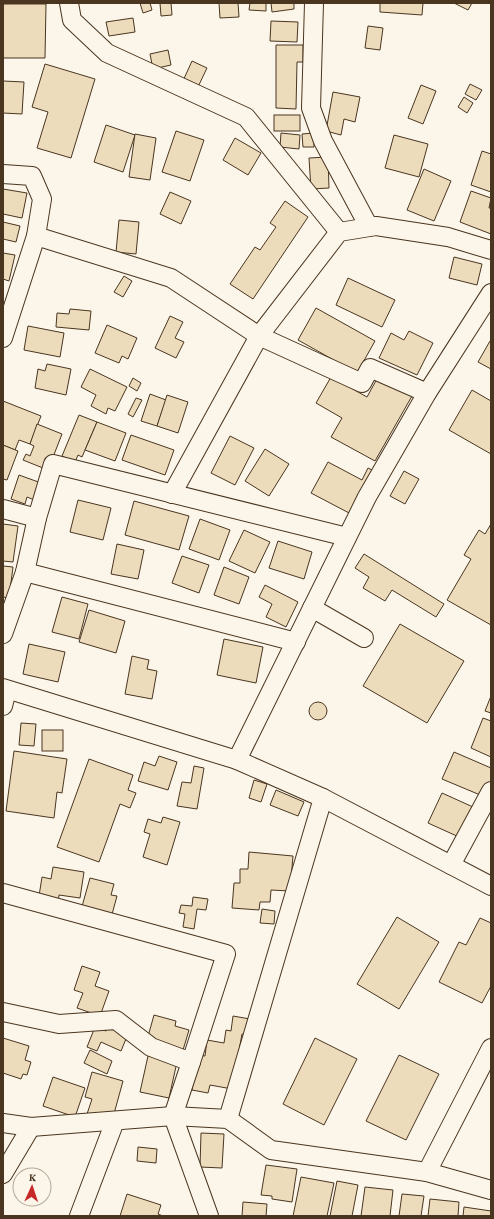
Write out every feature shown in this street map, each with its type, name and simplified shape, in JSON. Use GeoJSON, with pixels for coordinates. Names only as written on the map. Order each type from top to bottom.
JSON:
{"type":"FeatureCollection","features":[{"type":"Feature","properties":{"kind":"street"},"geometry":{"type":"LineString","coordinates":[[69,3],[72,20],[108,53],[246,117],[339,232]]}},
{"type":"Feature","properties":{"kind":"street"},"geometry":{"type":"LineString","coordinates":[[314,3],[311,108],[323,141],[369,227]]}},
{"type":"Feature","properties":{"kind":"street"},"geometry":{"type":"LineString","coordinates":[[3,174],[32,176],[42,199],[36,236],[3,338]]}},
{"type":"Feature","properties":{"kind":"street"},"geometry":{"type":"LineString","coordinates":[[172,494],[259,336],[339,232],[376,226],[448,236],[491,250]]}},
{"type":"Feature","properties":{"kind":"street"},"geometry":{"type":"LineString","coordinates":[[36,236],[171,278],[259,336],[362,383],[370,368],[427,393]]}},
{"type":"Feature","properties":{"kind":"street"},"geometry":{"type":"LineString","coordinates":[[237,760],[367,497],[427,393],[491,293]]}},
{"type":"Feature","properties":{"kind":"street"},"geometry":{"type":"LineString","coordinates":[[3,634],[25,572],[36,518],[53,464],[347,537]]}},
{"type":"Feature","properties":{"kind":"street"},"geometry":{"type":"LineString","coordinates":[[3,509],[36,518]]}},
{"type":"Feature","properties":{"kind":"street"},"geometry":{"type":"LineString","coordinates":[[25,572],[296,642]]}},
{"type":"Feature","properties":{"kind":"street"},"geometry":{"type":"LineString","coordinates":[[312,608],[364,638]]}},
{"type":"Feature","properties":{"kind":"street"},"geometry":{"type":"LineString","coordinates":[[4,695],[237,760],[323,798],[491,886]]}},
{"type":"Feature","properties":{"kind":"street"},"geometry":{"type":"LineString","coordinates":[[451,865],[491,791]]}},
{"type":"Feature","properties":{"kind":"street"},"geometry":{"type":"LineString","coordinates":[[228,1119],[323,798]]}},
{"type":"Feature","properties":{"kind":"street"},"geometry":{"type":"LineString","coordinates":[[3,893],[226,954],[173,1116],[209,1216]]}},
{"type":"Feature","properties":{"kind":"street"},"geometry":{"type":"LineString","coordinates":[[3,1012],[59,1024],[116,1020],[151,1047],[191,1062]]}},
{"type":"Feature","properties":{"kind":"street"},"geometry":{"type":"LineString","coordinates":[[427,1172],[491,1048]]}},
{"type":"Feature","properties":{"kind":"street"},"geometry":{"type":"LineString","coordinates":[[3,1123],[31,1127],[173,1116],[228,1119],[271,1150],[427,1172],[491,1190]]}},
{"type":"Feature","properties":{"kind":"street"},"geometry":{"type":"LineString","coordinates":[[79,1216],[115,1121]]}},
{"type":"Feature","properties":{"kind":"street"},"geometry":{"type":"LineString","coordinates":[[3,1174],[31,1127]]}},
{"type":"Feature","properties":{"kind":"building"},"geometry":{"type":"Polygon","coordinates":[[[140,3],[150,3],[152,10],[143,13],[140,3]]]}},
{"type":"Feature","properties":{"kind":"building"},"geometry":{"type":"Polygon","coordinates":[[[160,3],[171,3],[172,15],[161,16],[160,3]]]}},
{"type":"Feature","properties":{"kind":"building"},"geometry":{"type":"Polygon","coordinates":[[[219,3],[238,3],[239,17],[220,18],[219,3]]]}},
{"type":"Feature","properties":{"kind":"building"},"geometry":{"type":"Polygon","coordinates":[[[250,3],[266,3],[266,11],[249,10],[250,3]]]}},
{"type":"Feature","properties":{"kind":"building"},"geometry":{"type":"Polygon","coordinates":[[[271,3],[294,3],[294,9],[272,12],[271,3]]]}},
{"type":"Feature","properties":{"kind":"building"},"geometry":{"type":"Polygon","coordinates":[[[380,3],[423,3],[422,15],[380,12],[380,3]]]}},
{"type":"Feature","properties":{"kind":"building"},"geometry":{"type":"Polygon","coordinates":[[[454,3],[472,3],[468,10],[454,3]]]}},
{"type":"Feature","properties":{"kind":"building"},"geometry":{"type":"Polygon","coordinates":[[[3,4],[46,4],[45,58],[3,58],[3,4]]]}},
{"type":"Feature","properties":{"kind":"building"},"geometry":{"type":"Polygon","coordinates":[[[133,18],[135,32],[109,36],[106,22],[133,18]]]}},
{"type":"Feature","properties":{"kind":"building"},"geometry":{"type":"Polygon","coordinates":[[[271,21],[298,22],[297,42],[270,41],[271,21]]]}},
{"type":"Feature","properties":{"kind":"building"},"geometry":{"type":"Polygon","coordinates":[[[368,26],[383,28],[380,50],[365,48],[368,26]]]}},
{"type":"Feature","properties":{"kind":"building"},"geometry":{"type":"Polygon","coordinates":[[[276,45],[303,45],[303,62],[297,62],[296,109],[276,108],[276,45]]]}},
{"type":"Feature","properties":{"kind":"building"},"geometry":{"type":"Polygon","coordinates":[[[168,50],[171,65],[153,69],[150,54],[168,50]]]}},
{"type":"Feature","properties":{"kind":"building"},"geometry":{"type":"Polygon","coordinates":[[[192,61],[207,68],[197,89],[182,83],[192,61]]]}},
{"type":"Feature","properties":{"kind":"building"},"geometry":{"type":"Polygon","coordinates":[[[45,64],[95,79],[71,158],[37,148],[48,112],[32,107],[45,64]]]}},
{"type":"Feature","properties":{"kind":"building"},"geometry":{"type":"Polygon","coordinates":[[[3,81],[24,82],[22,114],[3,113],[3,81]]]}},
{"type":"Feature","properties":{"kind":"building"},"geometry":{"type":"Polygon","coordinates":[[[470,84],[482,90],[476,100],[465,94],[470,84]]]}},
{"type":"Feature","properties":{"kind":"building"},"geometry":{"type":"Polygon","coordinates":[[[421,85],[436,91],[423,124],[408,118],[421,85]]]}},
{"type":"Feature","properties":{"kind":"building"},"geometry":{"type":"Polygon","coordinates":[[[333,92],[360,97],[355,122],[344,119],[341,135],[326,131],[333,92]]]}},
{"type":"Feature","properties":{"kind":"building"},"geometry":{"type":"Polygon","coordinates":[[[464,97],[473,103],[467,113],[458,107],[464,97]]]}},
{"type":"Feature","properties":{"kind":"building"},"geometry":{"type":"Polygon","coordinates":[[[274,115],[300,115],[300,131],[274,131],[274,115]]]}},
{"type":"Feature","properties":{"kind":"building"},"geometry":{"type":"Polygon","coordinates":[[[106,125],[135,135],[123,172],[94,162],[106,125]]]}},
{"type":"Feature","properties":{"kind":"building"},"geometry":{"type":"Polygon","coordinates":[[[176,131],[204,140],[190,181],[162,172],[176,131]]]}},
{"type":"Feature","properties":{"kind":"building"},"geometry":{"type":"Polygon","coordinates":[[[281,133],[300,135],[299,149],[280,147],[281,133]]]}},
{"type":"Feature","properties":{"kind":"building"},"geometry":{"type":"Polygon","coordinates":[[[314,133],[314,147],[303,147],[302,134],[314,133]]]}},
{"type":"Feature","properties":{"kind":"building"},"geometry":{"type":"Polygon","coordinates":[[[135,134],[156,138],[150,180],[129,177],[135,134]]]}},
{"type":"Feature","properties":{"kind":"building"},"geometry":{"type":"Polygon","coordinates":[[[394,135],[428,144],[419,177],[385,168],[394,135]]]}},
{"type":"Feature","properties":{"kind":"building"},"geometry":{"type":"Polygon","coordinates":[[[235,138],[261,153],[248,175],[223,160],[235,138]]]}},
{"type":"Feature","properties":{"kind":"building"},"geometry":{"type":"Polygon","coordinates":[[[482,151],[491,154],[491,192],[471,185],[482,151]]]}},
{"type":"Feature","properties":{"kind":"building"},"geometry":{"type":"Polygon","coordinates":[[[328,157],[329,188],[311,189],[309,158],[328,157]]]}},
{"type":"Feature","properties":{"kind":"building"},"geometry":{"type":"Polygon","coordinates":[[[424,169],[451,181],[434,221],[407,210],[424,169]]]}},
{"type":"Feature","properties":{"kind":"building"},"geometry":{"type":"Polygon","coordinates":[[[3,189],[27,193],[22,218],[3,214],[3,189]]]}},
{"type":"Feature","properties":{"kind":"building"},"geometry":{"type":"Polygon","coordinates":[[[471,191],[491,198],[489,208],[491,208],[491,234],[460,222],[471,191]]]}},
{"type":"Feature","properties":{"kind":"building"},"geometry":{"type":"Polygon","coordinates":[[[170,192],[191,201],[181,224],[160,214],[170,192]]]}},
{"type":"Feature","properties":{"kind":"building"},"geometry":{"type":"Polygon","coordinates":[[[285,201],[308,217],[253,299],[230,284],[255,247],[260,250],[276,227],[270,223],[285,201]]]}},
{"type":"Feature","properties":{"kind":"building"},"geometry":{"type":"Polygon","coordinates":[[[119,220],[139,222],[136,254],[116,252],[119,220]]]}},
{"type":"Feature","properties":{"kind":"building"},"geometry":{"type":"Polygon","coordinates":[[[3,222],[20,226],[16,242],[3,239],[3,222]]]}},
{"type":"Feature","properties":{"kind":"building"},"geometry":{"type":"Polygon","coordinates":[[[3,253],[15,255],[9,281],[3,279],[3,253]]]}},
{"type":"Feature","properties":{"kind":"building"},"geometry":{"type":"Polygon","coordinates":[[[454,257],[482,264],[477,285],[449,278],[454,257]]]}},
{"type":"Feature","properties":{"kind":"building"},"geometry":{"type":"Polygon","coordinates":[[[124,276],[132,281],[123,297],[114,292],[124,276]]]}},
{"type":"Feature","properties":{"kind":"building"},"geometry":{"type":"Polygon","coordinates":[[[348,278],[395,300],[382,327],[336,305],[348,278]]]}},
{"type":"Feature","properties":{"kind":"building"},"geometry":{"type":"Polygon","coordinates":[[[316,308],[375,341],[357,373],[298,340],[316,308]]]}},
{"type":"Feature","properties":{"kind":"building"},"geometry":{"type":"Polygon","coordinates":[[[70,309],[91,311],[89,330],[56,327],[57,313],[69,314],[70,309]]]}},
{"type":"Feature","properties":{"kind":"building"},"geometry":{"type":"Polygon","coordinates":[[[170,316],[183,322],[175,338],[184,342],[176,358],[155,348],[170,316]]]}},
{"type":"Feature","properties":{"kind":"building"},"geometry":{"type":"Polygon","coordinates":[[[107,325],[137,338],[128,359],[122,356],[119,363],[95,353],[107,325]]]}},
{"type":"Feature","properties":{"kind":"building"},"geometry":{"type":"Polygon","coordinates":[[[28,326],[64,333],[60,357],[24,350],[28,326]]]}},
{"type":"Feature","properties":{"kind":"building"},"geometry":{"type":"Polygon","coordinates":[[[409,331],[433,343],[417,375],[379,358],[391,333],[404,340],[409,331]]]}},
{"type":"Feature","properties":{"kind":"building"},"geometry":{"type":"Polygon","coordinates":[[[491,341],[491,369],[478,362],[491,341]]]}},
{"type":"Feature","properties":{"kind":"building"},"geometry":{"type":"Polygon","coordinates":[[[47,364],[71,369],[66,395],[35,388],[38,369],[45,371],[47,364]]]}},
{"type":"Feature","properties":{"kind":"building"},"geometry":{"type":"Polygon","coordinates":[[[90,369],[127,387],[115,411],[108,408],[106,414],[91,406],[96,395],[81,387],[90,369]]]}},
{"type":"Feature","properties":{"kind":"building"},"geometry":{"type":"Polygon","coordinates":[[[331,377],[367,397],[378,377],[412,396],[375,461],[331,437],[342,418],[316,403],[331,377]]]}},
{"type":"Feature","properties":{"kind":"building"},"geometry":{"type":"Polygon","coordinates":[[[133,378],[141,383],[137,391],[129,386],[133,378]]]}},
{"type":"Feature","properties":{"kind":"building"},"geometry":{"type":"Polygon","coordinates":[[[472,390],[491,401],[491,454],[449,430],[472,390]]]}},
{"type":"Feature","properties":{"kind":"building"},"geometry":{"type":"Polygon","coordinates":[[[150,394],[166,400],[157,426],[141,421],[150,394]]]}},
{"type":"Feature","properties":{"kind":"building"},"geometry":{"type":"Polygon","coordinates":[[[167,395],[188,402],[178,433],[157,426],[167,395]]]}},
{"type":"Feature","properties":{"kind":"building"},"geometry":{"type":"Polygon","coordinates":[[[136,398],[142,400],[133,417],[128,414],[136,398]]]}},
{"type":"Feature","properties":{"kind":"building"},"geometry":{"type":"Polygon","coordinates":[[[3,401],[41,416],[30,444],[19,440],[15,450],[3,445],[3,401]]]}},
{"type":"Feature","properties":{"kind":"building"},"geometry":{"type":"Polygon","coordinates":[[[79,415],[97,422],[82,457],[78,455],[75,462],[62,456],[79,415]]]}},
{"type":"Feature","properties":{"kind":"building"},"geometry":{"type":"Polygon","coordinates":[[[97,422],[126,433],[115,461],[85,450],[97,422]]]}},
{"type":"Feature","properties":{"kind":"building"},"geometry":{"type":"Polygon","coordinates":[[[37,424],[62,434],[48,470],[23,460],[26,454],[30,456],[34,446],[30,444],[37,424]]]}},
{"type":"Feature","properties":{"kind":"building"},"geometry":{"type":"Polygon","coordinates":[[[131,435],[174,450],[165,475],[122,460],[131,435]]]}},
{"type":"Feature","properties":{"kind":"building"},"geometry":{"type":"Polygon","coordinates":[[[230,436],[254,448],[235,485],[211,473],[230,436]]]}},
{"type":"Feature","properties":{"kind":"building"},"geometry":{"type":"Polygon","coordinates":[[[3,445],[18,451],[7,480],[3,479],[3,445]]]}},
{"type":"Feature","properties":{"kind":"building"},"geometry":{"type":"Polygon","coordinates":[[[265,449],[289,464],[269,496],[245,481],[265,449]]]}},
{"type":"Feature","properties":{"kind":"building"},"geometry":{"type":"Polygon","coordinates":[[[328,462],[362,480],[368,468],[374,471],[351,514],[311,493],[328,462]]]}},
{"type":"Feature","properties":{"kind":"building"},"geometry":{"type":"Polygon","coordinates":[[[404,471],[419,479],[405,504],[390,496],[404,471]]]}},
{"type":"Feature","properties":{"kind":"building"},"geometry":{"type":"Polygon","coordinates":[[[19,475],[44,484],[37,501],[27,497],[25,504],[11,499],[19,475]]]}},
{"type":"Feature","properties":{"kind":"building"},"geometry":{"type":"Polygon","coordinates":[[[78,500],[111,508],[103,540],[70,532],[78,500]]]}},
{"type":"Feature","properties":{"kind":"building"},"geometry":{"type":"Polygon","coordinates":[[[134,501],[189,516],[179,550],[125,535],[134,501]]]}},
{"type":"Feature","properties":{"kind":"building"},"geometry":{"type":"Polygon","coordinates":[[[200,519],[230,530],[219,560],[189,549],[200,519]]]}},
{"type":"Feature","properties":{"kind":"building"},"geometry":{"type":"Polygon","coordinates":[[[3,524],[18,526],[13,562],[3,561],[3,524]]]}},
{"type":"Feature","properties":{"kind":"building"},"geometry":{"type":"Polygon","coordinates":[[[491,524],[491,625],[447,600],[471,559],[464,555],[479,530],[485,534],[491,524]]]}},
{"type":"Feature","properties":{"kind":"building"},"geometry":{"type":"Polygon","coordinates":[[[244,530],[270,542],[255,573],[229,561],[244,530]]]}},
{"type":"Feature","properties":{"kind":"building"},"geometry":{"type":"Polygon","coordinates":[[[278,541],[312,552],[304,579],[269,568],[278,541]]]}},
{"type":"Feature","properties":{"kind":"building"},"geometry":{"type":"Polygon","coordinates":[[[117,544],[144,550],[138,579],[111,574],[117,544]]]}},
{"type":"Feature","properties":{"kind":"building"},"geometry":{"type":"Polygon","coordinates":[[[364,554],[444,604],[436,617],[392,590],[385,601],[363,588],[369,577],[355,568],[364,554]]]}},
{"type":"Feature","properties":{"kind":"building"},"geometry":{"type":"Polygon","coordinates":[[[182,556],[209,565],[199,593],[172,583],[182,556]]]}},
{"type":"Feature","properties":{"kind":"building"},"geometry":{"type":"Polygon","coordinates":[[[3,566],[13,567],[9,598],[3,597],[3,566]]]}},
{"type":"Feature","properties":{"kind":"building"},"geometry":{"type":"Polygon","coordinates":[[[224,567],[249,577],[239,604],[214,595],[224,567]]]}},
{"type":"Feature","properties":{"kind":"building"},"geometry":{"type":"Polygon","coordinates":[[[265,585],[298,602],[286,627],[266,617],[272,604],[259,597],[265,585]]]}},
{"type":"Feature","properties":{"kind":"building"},"geometry":{"type":"Polygon","coordinates":[[[62,597],[88,604],[79,639],[52,632],[62,597]]]}},
{"type":"Feature","properties":{"kind":"building"},"geometry":{"type":"Polygon","coordinates":[[[89,610],[125,621],[116,653],[79,642],[89,610]]]}},
{"type":"Feature","properties":{"kind":"building"},"geometry":{"type":"Polygon","coordinates":[[[400,624],[464,661],[427,723],[363,686],[400,624]]]}},
{"type":"Feature","properties":{"kind":"building"},"geometry":{"type":"Polygon","coordinates":[[[224,639],[263,647],[256,683],[217,675],[224,639]]]}},
{"type":"Feature","properties":{"kind":"building"},"geometry":{"type":"Polygon","coordinates":[[[29,644],[65,652],[58,682],[23,674],[29,644]]]}},
{"type":"Feature","properties":{"kind":"building"},"geometry":{"type":"Polygon","coordinates":[[[132,656],[149,660],[147,669],[157,671],[152,699],[125,694],[132,656]]]}},
{"type":"Feature","properties":{"kind":"building"},"geometry":{"type":"Polygon","coordinates":[[[491,696],[491,713],[485,711],[491,696]]]}},
{"type":"Feature","properties":{"kind":"building"},"geometry":{"type":"Polygon","coordinates":[[[314,702],[322,702],[327,707],[325,718],[322,720],[314,720],[309,715],[309,707],[314,702]]]}},
{"type":"Feature","properties":{"kind":"building"},"geometry":{"type":"Polygon","coordinates":[[[483,718],[491,721],[491,757],[471,748],[483,718]]]}},
{"type":"Feature","properties":{"kind":"building"},"geometry":{"type":"Polygon","coordinates":[[[21,723],[36,724],[34,746],[19,745],[21,723]]]}},
{"type":"Feature","properties":{"kind":"building"},"geometry":{"type":"Polygon","coordinates":[[[42,730],[63,730],[63,751],[42,751],[42,730]]]}},
{"type":"Feature","properties":{"kind":"building"},"geometry":{"type":"Polygon","coordinates":[[[14,751],[67,759],[62,793],[57,792],[54,818],[6,811],[14,751]]]}},
{"type":"Feature","properties":{"kind":"building"},"geometry":{"type":"Polygon","coordinates":[[[454,752],[491,768],[491,783],[485,797],[442,779],[454,752]]]}},
{"type":"Feature","properties":{"kind":"building"},"geometry":{"type":"Polygon","coordinates":[[[159,756],[177,762],[168,790],[138,781],[144,762],[155,766],[159,756]]]}},
{"type":"Feature","properties":{"kind":"building"},"geometry":{"type":"Polygon","coordinates":[[[89,759],[133,775],[128,790],[136,793],[130,808],[120,804],[99,862],[57,847],[89,759]]]}},
{"type":"Feature","properties":{"kind":"building"},"geometry":{"type":"Polygon","coordinates":[[[194,766],[204,768],[197,809],[177,806],[182,782],[191,783],[194,766]]]}},
{"type":"Feature","properties":{"kind":"building"},"geometry":{"type":"Polygon","coordinates":[[[254,780],[267,784],[261,802],[249,798],[254,780]]]}},
{"type":"Feature","properties":{"kind":"building"},"geometry":{"type":"Polygon","coordinates":[[[276,790],[304,802],[298,816],[270,805],[276,790]]]}},
{"type":"Feature","properties":{"kind":"building"},"geometry":{"type":"Polygon","coordinates":[[[442,793],[473,807],[459,837],[428,823],[442,793]]]}},
{"type":"Feature","properties":{"kind":"building"},"geometry":{"type":"Polygon","coordinates":[[[163,817],[180,822],[167,865],[143,857],[150,834],[144,832],[148,819],[161,823],[163,817]]]}},
{"type":"Feature","properties":{"kind":"building"},"geometry":{"type":"Polygon","coordinates":[[[249,852],[293,856],[290,891],[271,890],[270,902],[260,902],[259,910],[232,908],[234,883],[240,883],[240,869],[248,869],[249,852]]]}},
{"type":"Feature","properties":{"kind":"building"},"geometry":{"type":"Polygon","coordinates":[[[53,867],[84,872],[80,898],[59,895],[58,904],[39,896],[42,877],[51,879],[53,867]]]}},
{"type":"Feature","properties":{"kind":"building"},"geometry":{"type":"Polygon","coordinates":[[[90,878],[114,884],[111,895],[117,896],[111,918],[81,910],[90,878]]]}},
{"type":"Feature","properties":{"kind":"building"},"geometry":{"type":"Polygon","coordinates":[[[193,897],[208,899],[206,910],[197,909],[194,929],[183,927],[185,914],[179,913],[181,905],[192,906],[193,897]]]}},
{"type":"Feature","properties":{"kind":"building"},"geometry":{"type":"Polygon","coordinates":[[[262,909],[275,911],[274,924],[260,923],[262,909]]]}},
{"type":"Feature","properties":{"kind":"building"},"geometry":{"type":"Polygon","coordinates":[[[397,917],[439,942],[399,1009],[357,984],[397,917]]]}},
{"type":"Feature","properties":{"kind":"building"},"geometry":{"type":"Polygon","coordinates":[[[480,918],[491,923],[491,986],[482,1003],[439,982],[459,942],[466,945],[480,918]]]}},
{"type":"Feature","properties":{"kind":"building"},"geometry":{"type":"Polygon","coordinates":[[[82,966],[100,972],[95,986],[109,991],[100,1016],[77,1008],[83,993],[74,990],[82,966]]]}},
{"type":"Feature","properties":{"kind":"building"},"geometry":{"type":"Polygon","coordinates":[[[154,1015],[176,1021],[175,1026],[189,1030],[183,1050],[147,1040],[154,1015]]]}},
{"type":"Feature","properties":{"kind":"building"},"geometry":{"type":"Polygon","coordinates":[[[233,1016],[250,1019],[248,1035],[242,1034],[232,1089],[210,1085],[208,1093],[192,1090],[198,1055],[205,1056],[207,1040],[224,1043],[226,1030],[231,1031],[233,1016]]]}},
{"type":"Feature","properties":{"kind":"building"},"geometry":{"type":"Polygon","coordinates":[[[108,1026],[128,1034],[121,1051],[101,1042],[97,1051],[87,1047],[95,1027],[106,1031],[108,1026]]]}},
{"type":"Feature","properties":{"kind":"building"},"geometry":{"type":"Polygon","coordinates":[[[3,1038],[29,1046],[25,1060],[31,1062],[27,1075],[23,1074],[21,1079],[3,1073],[3,1038]]]}},
{"type":"Feature","properties":{"kind":"building"},"geometry":{"type":"Polygon","coordinates":[[[315,1038],[357,1059],[324,1125],[283,1104],[315,1038]]]}},
{"type":"Feature","properties":{"kind":"building"},"geometry":{"type":"Polygon","coordinates":[[[90,1050],[112,1061],[107,1074],[84,1063],[90,1050]]]}},
{"type":"Feature","properties":{"kind":"building"},"geometry":{"type":"Polygon","coordinates":[[[399,1055],[439,1074],[406,1140],[366,1121],[399,1055]]]}},
{"type":"Feature","properties":{"kind":"building"},"geometry":{"type":"Polygon","coordinates":[[[148,1056],[177,1062],[169,1098],[140,1092],[148,1056]]]}},
{"type":"Feature","properties":{"kind":"building"},"geometry":{"type":"Polygon","coordinates":[[[92,1072],[123,1081],[112,1121],[87,1114],[92,1099],[85,1097],[92,1072]]]}},
{"type":"Feature","properties":{"kind":"building"},"geometry":{"type":"Polygon","coordinates":[[[53,1077],[85,1088],[75,1117],[43,1106],[53,1077]]]}},
{"type":"Feature","properties":{"kind":"building"},"geometry":{"type":"Polygon","coordinates":[[[201,1133],[224,1134],[222,1168],[200,1167],[201,1133]]]}},
{"type":"Feature","properties":{"kind":"building"},"geometry":{"type":"Polygon","coordinates":[[[138,1147],[157,1149],[156,1163],[137,1161],[138,1147]]]}},
{"type":"Feature","properties":{"kind":"building"},"geometry":{"type":"Polygon","coordinates":[[[266,1165],[297,1169],[292,1202],[272,1199],[272,1196],[261,1195],[266,1165]]]}},
{"type":"Feature","properties":{"kind":"building"},"geometry":{"type":"Polygon","coordinates":[[[301,1177],[334,1183],[327,1216],[293,1216],[301,1177]]]}},
{"type":"Feature","properties":{"kind":"building"},"geometry":{"type":"Polygon","coordinates":[[[337,1181],[358,1185],[352,1216],[330,1216],[337,1181]]]}},
{"type":"Feature","properties":{"kind":"building"},"geometry":{"type":"Polygon","coordinates":[[[365,1187],[393,1190],[390,1216],[361,1216],[365,1187]]]}},
{"type":"Feature","properties":{"kind":"building"},"geometry":{"type":"Polygon","coordinates":[[[127,1194],[161,1205],[158,1214],[163,1216],[120,1216],[127,1194]]]}},
{"type":"Feature","properties":{"kind":"building"},"geometry":{"type":"Polygon","coordinates":[[[402,1194],[424,1196],[421,1216],[399,1216],[402,1194]]]}},
{"type":"Feature","properties":{"kind":"building"},"geometry":{"type":"Polygon","coordinates":[[[430,1199],[459,1202],[458,1216],[428,1216],[430,1199]]]}},
{"type":"Feature","properties":{"kind":"building"},"geometry":{"type":"Polygon","coordinates":[[[243,1202],[267,1204],[266,1216],[242,1216],[243,1202]]]}},
{"type":"Feature","properties":{"kind":"building"},"geometry":{"type":"Polygon","coordinates":[[[464,1207],[491,1211],[491,1216],[463,1216],[464,1207]]]}}]}
